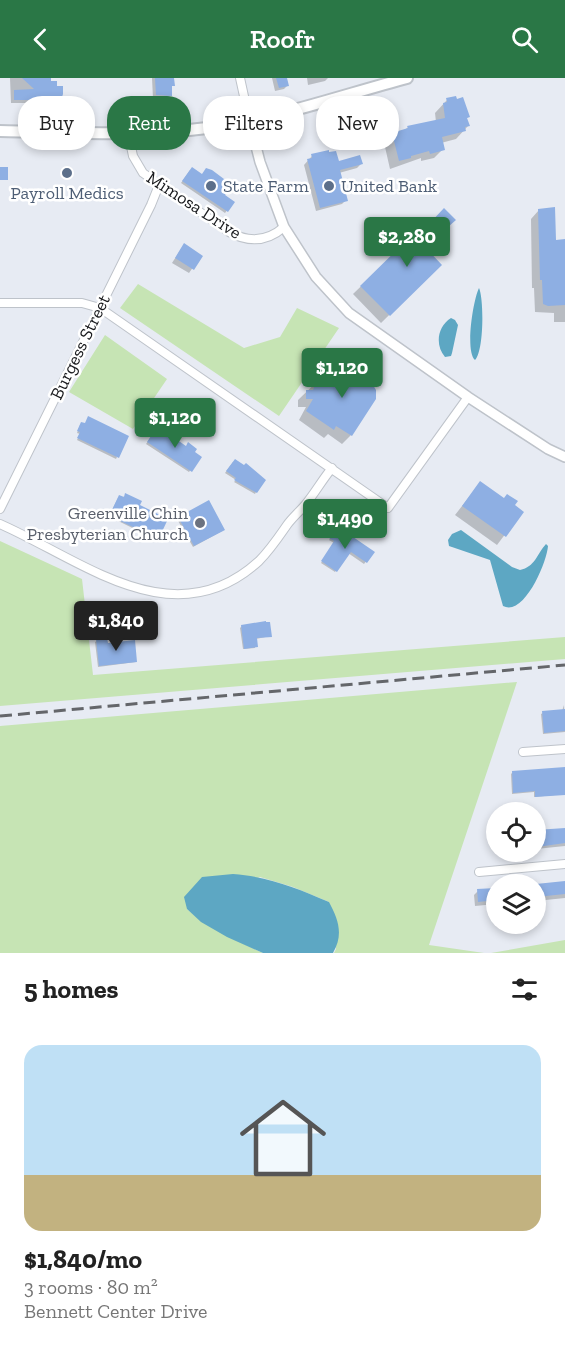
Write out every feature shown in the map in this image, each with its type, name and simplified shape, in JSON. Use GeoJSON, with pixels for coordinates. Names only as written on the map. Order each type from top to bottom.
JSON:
{"type":"FeatureCollection","features":[{"type":"Feature","properties":{"kind":"main road"},"geometry":{"type":"LineString","coordinates":[[304,105],[407,78]]}},
{"type":"Feature","properties":{"kind":"main road"},"geometry":{"type":"LineString","coordinates":[[0,131],[107,132]]}},
{"type":"Feature","properties":{"kind":"street"},"geometry":{"type":"LineString","coordinates":[[240,78],[244,96]]}},
{"type":"Feature","properties":{"kind":"street","name":"Mimosa Drive"},"geometry":{"type":"LineString","coordinates":[[132,150],[136,165],[143,173],[241,239],[258,240],[277,233],[284,227]]}},
{"type":"Feature","properties":{"kind":"street"},"geometry":{"type":"LineString","coordinates":[[257,150],[284,227],[316,277],[349,313],[468,397],[548,449],[565,457]]}},
{"type":"Feature","properties":{"kind":"street","name":"Burgess Street"},"geometry":{"type":"LineString","coordinates":[[0,509],[2,500],[100,308],[159,185]]}},
{"type":"Feature","properties":{"kind":"street"},"geometry":{"type":"LineString","coordinates":[[0,303],[82,303],[100,308],[388,508],[468,397]]}},
{"type":"Feature","properties":{"kind":"street"},"geometry":{"type":"LineString","coordinates":[[0,524],[129,586],[160,594],[192,593],[219,586],[258,561],[307,503],[332,468]]}},
{"type":"Feature","properties":{"kind":"street"},"geometry":{"type":"LineString","coordinates":[[523,752],[565,749]]}},
{"type":"Feature","properties":{"kind":"street"},"geometry":{"type":"LineString","coordinates":[[479,872],[565,864]]}},
{"type":"Feature","properties":{"kind":"green space"},"geometry":{"type":"Polygon","coordinates":[[[138,284],[244,348],[280,337],[297,308],[339,328],[279,416],[120,308],[138,284]]]}},
{"type":"Feature","properties":{"kind":"green space"},"geometry":{"type":"Polygon","coordinates":[[[105,335],[167,379],[133,429],[69,392],[105,335]]]}},
{"type":"Feature","properties":{"kind":"green space"},"geometry":{"type":"Polygon","coordinates":[[[0,541],[82,579],[93,675],[565,637],[565,659],[0,706],[0,541]]]}},
{"type":"Feature","properties":{"kind":"green space"},"geometry":{"type":"Polygon","coordinates":[[[517,682],[429,945],[484,953],[334,953],[336,949],[329,902],[293,887],[260,877],[187,909],[233,939],[263,953],[0,953],[0,726],[517,682]]]}},
{"type":"Feature","properties":{"kind":"green space"},"geometry":{"type":"Polygon","coordinates":[[[565,940],[565,953],[491,953],[565,940]]]}},
{"type":"Feature","properties":{"kind":"water"},"geometry":{"type":"Polygon","coordinates":[[[479,288],[482,325],[480,346],[475,360],[472,355],[470,337],[472,314],[479,288]]]}},
{"type":"Feature","properties":{"kind":"water"},"geometry":{"type":"Polygon","coordinates":[[[451,318],[458,325],[451,356],[445,357],[440,347],[439,336],[443,326],[451,318]]]}},
{"type":"Feature","properties":{"kind":"water"},"geometry":{"type":"Polygon","coordinates":[[[461,530],[512,567],[520,570],[535,560],[546,544],[548,546],[539,575],[519,604],[511,607],[503,606],[490,560],[449,546],[448,540],[452,534],[461,530]]]}},
{"type":"Feature","properties":{"kind":"water"},"geometry":{"type":"Polygon","coordinates":[[[233,874],[271,880],[329,902],[335,914],[339,933],[333,953],[263,953],[201,922],[187,909],[184,897],[202,877],[233,874]]]}},
{"type":"Feature","properties":{"kind":"building"},"geometry":{"type":"Polygon","coordinates":[[[22,78],[51,78],[51,81],[57,81],[57,86],[63,86],[63,94],[62,96],[18,96],[18,100],[14,100],[14,90],[34,89],[22,78]]]}},
{"type":"Feature","properties":{"kind":"building"},"geometry":{"type":"Polygon","coordinates":[[[155,78],[174,78],[175,86],[172,86],[172,96],[156,95],[155,78]]]}},
{"type":"Feature","properties":{"kind":"building"},"geometry":{"type":"Polygon","coordinates":[[[276,78],[287,78],[289,86],[279,88],[276,78]]]}},
{"type":"Feature","properties":{"kind":"building"},"geometry":{"type":"Polygon","coordinates":[[[463,97],[470,117],[467,118],[470,126],[465,127],[466,131],[442,137],[445,150],[430,154],[429,151],[399,161],[396,150],[399,150],[399,131],[408,128],[407,126],[445,118],[443,103],[447,102],[446,98],[463,97]]]}},
{"type":"Feature","properties":{"kind":"building","name":"United Bank"},"geometry":{"type":"Polygon","coordinates":[[[329,150],[329,152],[336,151],[339,161],[360,155],[363,164],[340,170],[348,201],[320,208],[307,159],[312,158],[311,154],[329,150]]]}},
{"type":"Feature","properties":{"kind":"building"},"geometry":{"type":"Polygon","coordinates":[[[0,167],[8,167],[8,180],[0,180],[0,167]]]}},
{"type":"Feature","properties":{"kind":"building"},"geometry":{"type":"Polygon","coordinates":[[[192,167],[202,174],[206,168],[212,170],[228,182],[227,185],[230,187],[225,195],[235,202],[228,212],[182,181],[192,167]]]}},
{"type":"Feature","properties":{"kind":"building"},"geometry":{"type":"Polygon","coordinates":[[[555,207],[556,240],[565,239],[565,305],[548,306],[543,304],[542,280],[540,280],[538,209],[555,207]]]}},
{"type":"Feature","properties":{"kind":"building"},"geometry":{"type":"Polygon","coordinates":[[[444,208],[456,220],[425,247],[442,265],[390,316],[360,286],[411,236],[415,239],[444,208]]]}},
{"type":"Feature","properties":{"kind":"building"},"geometry":{"type":"Polygon","coordinates":[[[184,243],[203,256],[194,270],[175,258],[184,243]]]}},
{"type":"Feature","properties":{"kind":"building"},"geometry":{"type":"Polygon","coordinates":[[[344,366],[359,370],[370,380],[376,390],[376,399],[352,436],[336,426],[334,430],[306,411],[313,399],[306,399],[306,390],[313,390],[317,380],[327,370],[344,366]]]}},
{"type":"Feature","properties":{"kind":"building"},"geometry":{"type":"Polygon","coordinates":[[[88,416],[129,436],[119,458],[77,438],[81,422],[85,423],[88,416]]]}},
{"type":"Feature","properties":{"kind":"building"},"geometry":{"type":"Polygon","coordinates":[[[157,427],[164,431],[166,428],[175,434],[173,437],[186,446],[188,442],[197,449],[195,452],[202,457],[192,472],[147,442],[157,427]]]}},
{"type":"Feature","properties":{"kind":"building"},"geometry":{"type":"Polygon","coordinates":[[[235,459],[244,465],[246,463],[266,480],[257,493],[234,480],[236,478],[226,471],[235,459]]]}},
{"type":"Feature","properties":{"kind":"building"},"geometry":{"type":"Polygon","coordinates":[[[480,481],[504,498],[507,494],[518,501],[515,505],[524,512],[506,537],[462,506],[480,481]]]}},
{"type":"Feature","properties":{"kind":"building"},"geometry":{"type":"Polygon","coordinates":[[[125,493],[142,501],[140,505],[168,519],[160,536],[155,534],[154,537],[114,518],[116,514],[111,512],[119,495],[124,497],[125,493]]]}},
{"type":"Feature","properties":{"kind":"building"},"geometry":{"type":"Polygon","coordinates":[[[209,500],[225,530],[194,546],[178,517],[209,500]]]}},
{"type":"Feature","properties":{"kind":"building"},"geometry":{"type":"Polygon","coordinates":[[[337,526],[375,552],[367,563],[351,552],[337,572],[321,561],[334,541],[329,538],[337,526]]]}},
{"type":"Feature","properties":{"kind":"building"},"geometry":{"type":"Polygon","coordinates":[[[270,622],[272,637],[257,638],[258,647],[244,649],[241,625],[270,622]]]}},
{"type":"Feature","properties":{"kind":"building"},"geometry":{"type":"Polygon","coordinates":[[[107,638],[108,643],[135,640],[137,662],[99,666],[96,639],[107,638]]]}},
{"type":"Feature","properties":{"kind":"building"},"geometry":{"type":"Polygon","coordinates":[[[565,709],[565,731],[544,733],[542,711],[565,709]]]}},
{"type":"Feature","properties":{"kind":"building"},"geometry":{"type":"Polygon","coordinates":[[[565,767],[565,795],[535,797],[535,791],[513,793],[512,771],[565,767]]]}},
{"type":"Feature","properties":{"kind":"building"},"geometry":{"type":"Polygon","coordinates":[[[565,828],[565,843],[546,846],[546,829],[565,828]]]}},
{"type":"Feature","properties":{"kind":"building"},"geometry":{"type":"Polygon","coordinates":[[[565,881],[565,894],[546,896],[546,883],[565,881]]]}},
{"type":"Feature","properties":{"kind":"building"},"geometry":{"type":"Polygon","coordinates":[[[477,889],[486,889],[486,901],[478,902],[477,889]]]}},
{"type":"Feature","properties":{"kind":"railway"},"geometry":{"type":"LineString","coordinates":[[0,716],[565,665]]}},
{"type":"Feature","properties":{"kind":"place","name":"Payroll Medics"},"geometry":{"type":"Point","coordinates":[67,173]}},
{"type":"Feature","properties":{"kind":"place","name":"State Farm"},"geometry":{"type":"Point","coordinates":[211,186]}},
{"type":"Feature","properties":{"kind":"place","name":"United Bank"},"geometry":{"type":"Point","coordinates":[329,186]}},
{"type":"Feature","properties":{"kind":"place","name":"Greenville Chin Presbyterian Church"},"geometry":{"type":"Point","coordinates":[200,523]}}]}
